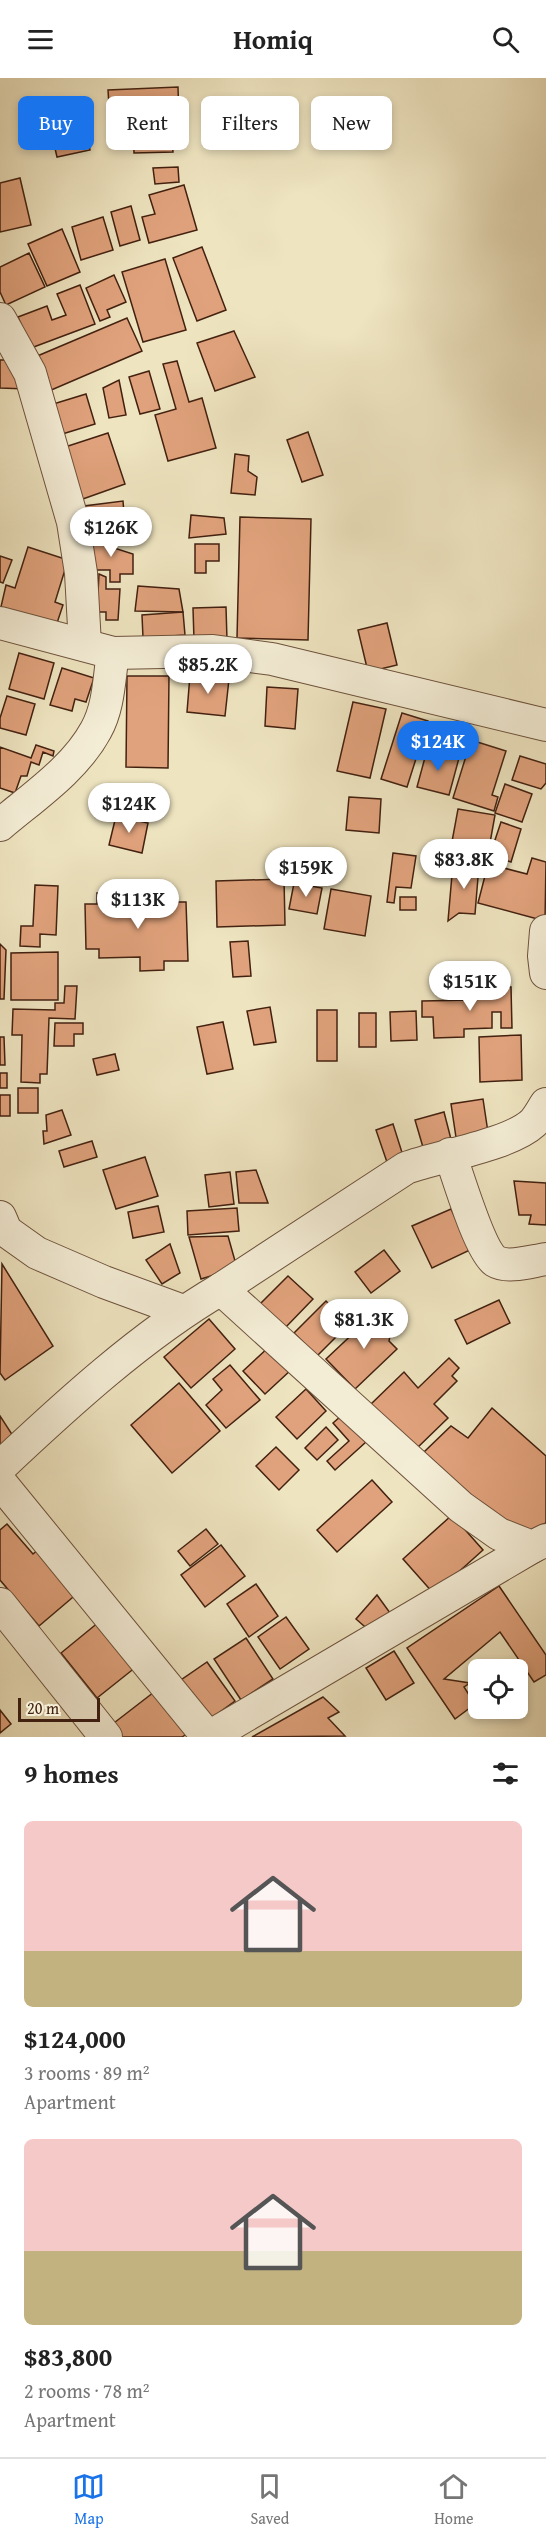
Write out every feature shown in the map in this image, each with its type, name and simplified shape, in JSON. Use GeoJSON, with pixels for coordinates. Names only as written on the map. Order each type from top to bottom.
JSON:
{"type":"FeatureCollection","features":[{"type":"Feature","properties":{"kind":"street"},"geometry":{"type":"LineString","coordinates":[[0,319],[30,373],[73,522],[81,573],[99,649],[105,706],[97,730],[83,749],[64,770],[0,825]]}},
{"type":"Feature","properties":{"kind":"street"},"geometry":{"type":"LineString","coordinates":[[0,623],[99,649],[213,651],[272,659],[546,725]]}},
{"type":"Feature","properties":{"kind":"street"},"geometry":{"type":"LineString","coordinates":[[546,931],[544,956],[546,973]]}},
{"type":"Feature","properties":{"kind":"street"},"geometry":{"type":"LineString","coordinates":[[0,1467],[55,1416],[183,1311],[221,1289],[406,1168],[495,1143],[516,1134],[534,1123],[546,1104]]}},
{"type":"Feature","properties":{"kind":"street"},"geometry":{"type":"LineString","coordinates":[[450,1154],[484,1248],[496,1261],[506,1264],[546,1259]]}},
{"type":"Feature","properties":{"kind":"street"},"geometry":{"type":"LineString","coordinates":[[0,1217],[6,1231],[37,1253],[104,1282],[183,1311]]}},
{"type":"Feature","properties":{"kind":"street"},"geometry":{"type":"LineString","coordinates":[[221,1289],[461,1507],[499,1534],[539,1543]]}},
{"type":"Feature","properties":{"kind":"street"},"geometry":{"type":"LineString","coordinates":[[0,1482],[208,1737],[539,1543]]}},
{"type":"Feature","properties":{"kind":"street"},"geometry":{"type":"LineString","coordinates":[[0,1604],[106,1737]]}},
{"type":"Feature","properties":{"kind":"building"},"geometry":{"type":"Polygon","coordinates":[[[178,87],[178,96],[108,96],[108,90],[178,87]]]}},
{"type":"Feature","properties":{"kind":"building"},"geometry":{"type":"Polygon","coordinates":[[[55,150],[90,150],[57,157],[55,150]]]}},
{"type":"Feature","properties":{"kind":"building"},"geometry":{"type":"Polygon","coordinates":[[[134,150],[173,150],[173,152],[134,153],[134,150]]]}},
{"type":"Feature","properties":{"kind":"building"},"geometry":{"type":"Polygon","coordinates":[[[178,167],[179,182],[155,184],[153,168],[178,167]]]}},
{"type":"Feature","properties":{"kind":"building"},"geometry":{"type":"Polygon","coordinates":[[[20,178],[31,225],[0,232],[0,183],[20,178]]]}},
{"type":"Feature","properties":{"kind":"building"},"geometry":{"type":"Polygon","coordinates":[[[184,185],[197,230],[149,243],[142,217],[155,214],[149,195],[184,185]]]}},
{"type":"Feature","properties":{"kind":"building"},"geometry":{"type":"Polygon","coordinates":[[[131,206],[140,240],[120,246],[111,212],[131,206]]]}},
{"type":"Feature","properties":{"kind":"building"},"geometry":{"type":"Polygon","coordinates":[[[103,217],[113,250],[81,260],[72,227],[103,217]]]}},
{"type":"Feature","properties":{"kind":"building"},"geometry":{"type":"Polygon","coordinates":[[[62,229],[80,272],[47,286],[28,244],[62,229]]]}},
{"type":"Feature","properties":{"kind":"building"},"geometry":{"type":"Polygon","coordinates":[[[202,247],[226,310],[197,321],[173,258],[202,247]]]}},
{"type":"Feature","properties":{"kind":"building"},"geometry":{"type":"Polygon","coordinates":[[[29,253],[45,287],[6,305],[0,292],[0,267],[29,253]]]}},
{"type":"Feature","properties":{"kind":"building"},"geometry":{"type":"Polygon","coordinates":[[[165,259],[186,330],[143,342],[122,272],[165,259]]]}},
{"type":"Feature","properties":{"kind":"building"},"geometry":{"type":"Polygon","coordinates":[[[114,275],[126,302],[107,310],[110,317],[100,321],[86,288],[114,275]]]}},
{"type":"Feature","properties":{"kind":"building"},"geometry":{"type":"Polygon","coordinates":[[[80,285],[95,324],[31,348],[18,317],[47,306],[52,320],[66,315],[57,294],[80,285]]]}},
{"type":"Feature","properties":{"kind":"building"},"geometry":{"type":"Polygon","coordinates":[[[127,318],[142,351],[49,391],[35,357],[127,318]]]}},
{"type":"Feature","properties":{"kind":"building"},"geometry":{"type":"Polygon","coordinates":[[[234,331],[255,377],[215,391],[197,343],[234,331]]]}},
{"type":"Feature","properties":{"kind":"building"},"geometry":{"type":"Polygon","coordinates":[[[0,360],[15,360],[26,389],[0,388],[0,360]]]}},
{"type":"Feature","properties":{"kind":"building"},"geometry":{"type":"Polygon","coordinates":[[[177,361],[189,402],[202,398],[216,448],[168,461],[155,415],[176,409],[163,364],[177,361]]]}},
{"type":"Feature","properties":{"kind":"building"},"geometry":{"type":"Polygon","coordinates":[[[149,371],[160,409],[140,414],[129,377],[149,371]]]}},
{"type":"Feature","properties":{"kind":"building"},"geometry":{"type":"Polygon","coordinates":[[[119,380],[126,415],[109,418],[103,388],[119,380]]]}},
{"type":"Feature","properties":{"kind":"building"},"geometry":{"type":"Polygon","coordinates":[[[86,394],[95,424],[59,435],[50,405],[86,394]]]}},
{"type":"Feature","properties":{"kind":"building"},"geometry":{"type":"Polygon","coordinates":[[[308,432],[323,475],[302,482],[287,440],[308,432]]]}},
{"type":"Feature","properties":{"kind":"building"},"geometry":{"type":"Polygon","coordinates":[[[108,433],[125,484],[80,500],[62,448],[108,433]]]}},
{"type":"Feature","properties":{"kind":"building"},"geometry":{"type":"Polygon","coordinates":[[[235,454],[249,456],[248,471],[257,477],[255,495],[231,493],[235,454]]]}},
{"type":"Feature","properties":{"kind":"building"},"geometry":{"type":"Polygon","coordinates":[[[123,501],[125,525],[86,529],[84,506],[123,501]]]}},
{"type":"Feature","properties":{"kind":"building"},"geometry":{"type":"Polygon","coordinates":[[[191,515],[224,518],[226,534],[189,538],[191,515]]]}},
{"type":"Feature","properties":{"kind":"building"},"geometry":{"type":"Polygon","coordinates":[[[240,517],[311,519],[308,640],[237,638],[240,517]]]}},
{"type":"Feature","properties":{"kind":"building"},"geometry":{"type":"Polygon","coordinates":[[[93,536],[114,536],[114,548],[133,554],[133,574],[120,574],[120,582],[110,582],[110,570],[93,570],[93,536]]]}},
{"type":"Feature","properties":{"kind":"building"},"geometry":{"type":"Polygon","coordinates":[[[195,544],[219,544],[219,561],[206,561],[206,573],[195,573],[195,544]]]}},
{"type":"Feature","properties":{"kind":"building"},"geometry":{"type":"Polygon","coordinates":[[[28,547],[68,560],[55,602],[63,605],[55,629],[0,611],[6,585],[15,588],[28,547]]]}},
{"type":"Feature","properties":{"kind":"building"},"geometry":{"type":"Polygon","coordinates":[[[0,556],[12,560],[3,583],[0,582],[0,556]]]}},
{"type":"Feature","properties":{"kind":"building"},"geometry":{"type":"Polygon","coordinates":[[[99,574],[106,577],[106,589],[120,589],[118,620],[106,620],[106,612],[97,612],[99,574]]]}},
{"type":"Feature","properties":{"kind":"building"},"geometry":{"type":"Polygon","coordinates":[[[138,586],[179,589],[183,612],[135,611],[138,586]]]}},
{"type":"Feature","properties":{"kind":"building"},"geometry":{"type":"Polygon","coordinates":[[[226,607],[227,640],[194,640],[193,608],[226,607]]]}},
{"type":"Feature","properties":{"kind":"building"},"geometry":{"type":"Polygon","coordinates":[[[183,612],[185,635],[143,638],[142,615],[183,612]]]}},
{"type":"Feature","properties":{"kind":"building"},"geometry":{"type":"Polygon","coordinates":[[[387,623],[397,665],[368,672],[358,630],[387,623]]]}},
{"type":"Feature","properties":{"kind":"building"},"geometry":{"type":"Polygon","coordinates":[[[19,653],[54,663],[44,699],[9,689],[19,653]]]}},
{"type":"Feature","properties":{"kind":"building"},"geometry":{"type":"Polygon","coordinates":[[[62,668],[94,678],[86,702],[75,699],[72,711],[50,705],[62,668]]]}},
{"type":"Feature","properties":{"kind":"building"},"geometry":{"type":"Polygon","coordinates":[[[190,675],[229,679],[225,716],[187,712],[190,675]]]}},
{"type":"Feature","properties":{"kind":"building"},"geometry":{"type":"Polygon","coordinates":[[[127,676],[169,676],[168,768],[126,767],[127,676]]]}},
{"type":"Feature","properties":{"kind":"building"},"geometry":{"type":"Polygon","coordinates":[[[267,687],[298,689],[295,729],[265,726],[267,687]]]}},
{"type":"Feature","properties":{"kind":"building"},"geometry":{"type":"Polygon","coordinates":[[[7,696],[35,704],[26,735],[0,728],[0,718],[7,696]]]}},
{"type":"Feature","properties":{"kind":"building"},"geometry":{"type":"Polygon","coordinates":[[[353,702],[386,709],[370,778],[337,771],[353,702]]]}},
{"type":"Feature","properties":{"kind":"building"},"geometry":{"type":"Polygon","coordinates":[[[402,713],[428,721],[407,787],[381,779],[402,713]]]}},
{"type":"Feature","properties":{"kind":"building"},"geometry":{"type":"Polygon","coordinates":[[[471,740],[506,751],[492,795],[498,797],[494,811],[453,798],[471,740]]]}},
{"type":"Feature","properties":{"kind":"building"},"geometry":{"type":"Polygon","coordinates":[[[36,745],[54,751],[53,756],[43,752],[39,765],[31,762],[27,776],[21,776],[15,793],[0,788],[0,747],[31,758],[36,745]]]}},
{"type":"Feature","properties":{"kind":"building"},"geometry":{"type":"Polygon","coordinates":[[[427,750],[459,758],[449,795],[417,787],[427,750]]]}},
{"type":"Feature","properties":{"kind":"building"},"geometry":{"type":"Polygon","coordinates":[[[520,756],[546,764],[546,783],[541,789],[512,780],[520,756]]]}},
{"type":"Feature","properties":{"kind":"building"},"geometry":{"type":"Polygon","coordinates":[[[505,784],[532,794],[522,822],[495,813],[505,784]]]}},
{"type":"Feature","properties":{"kind":"building"},"geometry":{"type":"Polygon","coordinates":[[[349,797],[381,799],[379,833],[346,830],[349,797]]]}},
{"type":"Feature","properties":{"kind":"building"},"geometry":{"type":"Polygon","coordinates":[[[458,809],[495,815],[488,854],[451,847],[458,809]]]}},
{"type":"Feature","properties":{"kind":"building"},"geometry":{"type":"Polygon","coordinates":[[[116,816],[148,823],[142,853],[109,845],[116,816]]]}},
{"type":"Feature","properties":{"kind":"building"},"geometry":{"type":"Polygon","coordinates":[[[501,822],[521,829],[511,862],[490,855],[501,822]]]}},
{"type":"Feature","properties":{"kind":"building"},"geometry":{"type":"Polygon","coordinates":[[[393,853],[416,856],[411,888],[396,887],[394,903],[387,902],[393,853]]]}},
{"type":"Feature","properties":{"kind":"building"},"geometry":{"type":"Polygon","coordinates":[[[532,858],[546,862],[545,921],[478,903],[488,864],[527,874],[532,858]]]}},
{"type":"Feature","properties":{"kind":"building"},"geometry":{"type":"Polygon","coordinates":[[[453,863],[479,865],[475,914],[459,913],[448,921],[453,863]]]}},
{"type":"Feature","properties":{"kind":"building"},"geometry":{"type":"Polygon","coordinates":[[[284,879],[285,925],[217,927],[216,881],[284,879]]]}},
{"type":"Feature","properties":{"kind":"building"},"geometry":{"type":"Polygon","coordinates":[[[294,883],[322,888],[317,914],[289,909],[294,883]]]}},
{"type":"Feature","properties":{"kind":"building"},"geometry":{"type":"Polygon","coordinates":[[[35,885],[58,886],[56,935],[40,934],[40,947],[20,946],[21,926],[33,926],[35,885]]]}},
{"type":"Feature","properties":{"kind":"building"},"geometry":{"type":"Polygon","coordinates":[[[331,889],[371,896],[365,936],[324,929],[331,889]]]}},
{"type":"Feature","properties":{"kind":"building"},"geometry":{"type":"Polygon","coordinates":[[[156,891],[156,902],[186,902],[188,961],[164,961],[164,970],[140,971],[140,957],[99,958],[99,949],[86,949],[85,904],[97,904],[97,893],[116,893],[117,904],[127,904],[127,911],[138,911],[137,892],[156,891]]]}},
{"type":"Feature","properties":{"kind":"building"},"geometry":{"type":"Polygon","coordinates":[[[400,897],[416,897],[416,910],[400,910],[400,897]]]}},
{"type":"Feature","properties":{"kind":"building"},"geometry":{"type":"Polygon","coordinates":[[[248,941],[251,976],[233,977],[230,942],[248,941]]]}},
{"type":"Feature","properties":{"kind":"building"},"geometry":{"type":"Polygon","coordinates":[[[0,944],[6,950],[4,999],[0,999],[0,944]]]}},
{"type":"Feature","properties":{"kind":"building"},"geometry":{"type":"Polygon","coordinates":[[[58,952],[58,1000],[11,1000],[11,953],[58,952]]]}},
{"type":"Feature","properties":{"kind":"building"},"geometry":{"type":"Polygon","coordinates":[[[65,986],[77,986],[75,1019],[49,1018],[47,1074],[40,1074],[40,1083],[21,1082],[22,1035],[12,1035],[13,1009],[55,1010],[55,1003],[64,1003],[65,986]]]}},
{"type":"Feature","properties":{"kind":"building"},"geometry":{"type":"Polygon","coordinates":[[[511,987],[512,1028],[501,1028],[501,1012],[492,1012],[492,1028],[464,1029],[464,1037],[434,1038],[433,1017],[422,1017],[422,1001],[471,1000],[471,988],[511,987]]]}},
{"type":"Feature","properties":{"kind":"building"},"geometry":{"type":"Polygon","coordinates":[[[270,1007],[276,1042],[254,1045],[247,1011],[270,1007]]]}},
{"type":"Feature","properties":{"kind":"building"},"geometry":{"type":"Polygon","coordinates":[[[317,1010],[337,1010],[337,1061],[317,1061],[317,1010]]]}},
{"type":"Feature","properties":{"kind":"building"},"geometry":{"type":"Polygon","coordinates":[[[416,1011],[417,1040],[391,1041],[390,1012],[416,1011]]]}},
{"type":"Feature","properties":{"kind":"building"},"geometry":{"type":"Polygon","coordinates":[[[359,1013],[376,1013],[376,1047],[359,1047],[359,1013]]]}},
{"type":"Feature","properties":{"kind":"building"},"geometry":{"type":"Polygon","coordinates":[[[223,1022],[233,1069],[207,1074],[197,1027],[223,1022]]]}},
{"type":"Feature","properties":{"kind":"building"},"geometry":{"type":"Polygon","coordinates":[[[55,1023],[83,1023],[83,1034],[74,1034],[74,1046],[54,1046],[55,1023]]]}},
{"type":"Feature","properties":{"kind":"building"},"geometry":{"type":"Polygon","coordinates":[[[521,1035],[522,1080],[480,1082],[479,1037],[521,1035]]]}},
{"type":"Feature","properties":{"kind":"building"},"geometry":{"type":"Polygon","coordinates":[[[0,1037],[4,1037],[5,1065],[0,1065],[0,1037]]]}},
{"type":"Feature","properties":{"kind":"building"},"geometry":{"type":"Polygon","coordinates":[[[115,1054],[119,1070],[97,1075],[93,1059],[115,1054]]]}},
{"type":"Feature","properties":{"kind":"building"},"geometry":{"type":"Polygon","coordinates":[[[0,1073],[7,1073],[7,1088],[0,1088],[0,1073]]]}},
{"type":"Feature","properties":{"kind":"building"},"geometry":{"type":"Polygon","coordinates":[[[18,1088],[38,1088],[38,1113],[18,1113],[18,1088]]]}},
{"type":"Feature","properties":{"kind":"building"},"geometry":{"type":"Polygon","coordinates":[[[0,1095],[10,1095],[10,1116],[0,1116],[0,1095]]]}},
{"type":"Feature","properties":{"kind":"building"},"geometry":{"type":"Polygon","coordinates":[[[483,1099],[489,1139],[457,1144],[451,1104],[483,1099]]]}},
{"type":"Feature","properties":{"kind":"building"},"geometry":{"type":"Polygon","coordinates":[[[62,1110],[71,1135],[44,1144],[43,1131],[47,1131],[46,1115],[62,1110]]]}},
{"type":"Feature","properties":{"kind":"building"},"geometry":{"type":"Polygon","coordinates":[[[444,1112],[453,1147],[425,1154],[415,1120],[444,1112]]]}},
{"type":"Feature","properties":{"kind":"building"},"geometry":{"type":"Polygon","coordinates":[[[393,1124],[405,1162],[389,1168],[376,1130],[393,1124]]]}},
{"type":"Feature","properties":{"kind":"building"},"geometry":{"type":"Polygon","coordinates":[[[92,1141],[97,1157],[64,1167],[59,1151],[92,1141]]]}},
{"type":"Feature","properties":{"kind":"building"},"geometry":{"type":"Polygon","coordinates":[[[145,1157],[158,1196],[116,1209],[103,1170],[145,1157]]]}},
{"type":"Feature","properties":{"kind":"building"},"geometry":{"type":"Polygon","coordinates":[[[256,1170],[268,1203],[239,1203],[236,1172],[256,1170]]]}},
{"type":"Feature","properties":{"kind":"building"},"geometry":{"type":"Polygon","coordinates":[[[230,1172],[234,1204],[209,1207],[205,1175],[230,1172]]]}},
{"type":"Feature","properties":{"kind":"building"},"geometry":{"type":"Polygon","coordinates":[[[514,1181],[546,1183],[546,1225],[529,1224],[531,1215],[519,1215],[514,1181]]]}},
{"type":"Feature","properties":{"kind":"building"},"geometry":{"type":"Polygon","coordinates":[[[158,1206],[164,1232],[133,1238],[128,1212],[158,1206]]]}},
{"type":"Feature","properties":{"kind":"building"},"geometry":{"type":"Polygon","coordinates":[[[237,1208],[239,1231],[188,1235],[187,1211],[237,1208]]]}},
{"type":"Feature","properties":{"kind":"building"},"geometry":{"type":"Polygon","coordinates":[[[451,1209],[470,1250],[432,1268],[412,1226],[451,1209]]]}},
{"type":"Feature","properties":{"kind":"building"},"geometry":{"type":"Polygon","coordinates":[[[228,1236],[237,1268],[201,1279],[189,1237],[228,1236]]]}},
{"type":"Feature","properties":{"kind":"building"},"geometry":{"type":"Polygon","coordinates":[[[170,1244],[180,1273],[162,1284],[146,1260],[170,1244]]]}},
{"type":"Feature","properties":{"kind":"building"},"geometry":{"type":"Polygon","coordinates":[[[384,1250],[400,1271],[371,1293],[355,1272],[384,1250]]]}},
{"type":"Feature","properties":{"kind":"building"},"geometry":{"type":"Polygon","coordinates":[[[2,1264],[53,1346],[5,1380],[0,1373],[2,1264]]]}},
{"type":"Feature","properties":{"kind":"building"},"geometry":{"type":"Polygon","coordinates":[[[288,1276],[313,1299],[285,1328],[260,1304],[288,1276]]]}},
{"type":"Feature","properties":{"kind":"building"},"geometry":{"type":"Polygon","coordinates":[[[499,1300],[510,1323],[467,1344],[455,1320],[499,1300]]]}},
{"type":"Feature","properties":{"kind":"building"},"geometry":{"type":"Polygon","coordinates":[[[326,1301],[349,1324],[317,1356],[294,1333],[326,1301]]]}},
{"type":"Feature","properties":{"kind":"building"},"geometry":{"type":"Polygon","coordinates":[[[376,1312],[393,1321],[389,1341],[397,1349],[355,1389],[326,1359],[376,1312]]]}},
{"type":"Feature","properties":{"kind":"building"},"geometry":{"type":"Polygon","coordinates":[[[209,1319],[235,1349],[191,1388],[164,1357],[209,1319]]]}},
{"type":"Feature","properties":{"kind":"building"},"geometry":{"type":"Polygon","coordinates":[[[270,1346],[292,1369],[265,1394],[243,1371],[270,1346]]]}},
{"type":"Feature","properties":{"kind":"building"},"geometry":{"type":"Polygon","coordinates":[[[449,1358],[459,1368],[452,1376],[457,1381],[434,1404],[448,1418],[415,1450],[370,1405],[404,1372],[418,1388],[449,1358]]]}},
{"type":"Feature","properties":{"kind":"building"},"geometry":{"type":"Polygon","coordinates":[[[230,1365],[260,1400],[226,1428],[206,1405],[222,1390],[213,1379],[230,1365]]]}},
{"type":"Feature","properties":{"kind":"building"},"geometry":{"type":"Polygon","coordinates":[[[179,1383],[220,1431],[172,1473],[131,1425],[179,1383]]]}},
{"type":"Feature","properties":{"kind":"building"},"geometry":{"type":"Polygon","coordinates":[[[306,1389],[326,1411],[297,1439],[276,1417],[306,1389]]]}},
{"type":"Feature","properties":{"kind":"building"},"geometry":{"type":"Polygon","coordinates":[[[492,1408],[546,1456],[546,1523],[531,1530],[496,1518],[424,1452],[451,1426],[468,1438],[492,1408]]]}},
{"type":"Feature","properties":{"kind":"building"},"geometry":{"type":"Polygon","coordinates":[[[0,1416],[15,1439],[0,1449],[0,1416]]]}},
{"type":"Feature","properties":{"kind":"building"},"geometry":{"type":"Polygon","coordinates":[[[341,1416],[366,1442],[335,1470],[327,1461],[349,1441],[333,1423],[341,1416]]]}},
{"type":"Feature","properties":{"kind":"building"},"geometry":{"type":"Polygon","coordinates":[[[326,1427],[338,1440],[317,1460],[305,1448],[326,1427]]]}},
{"type":"Feature","properties":{"kind":"building"},"geometry":{"type":"Polygon","coordinates":[[[276,1447],[299,1470],[279,1490],[256,1466],[276,1447]]]}},
{"type":"Feature","properties":{"kind":"building"},"geometry":{"type":"Polygon","coordinates":[[[372,1480],[392,1502],[337,1552],[317,1530],[372,1480]]]}},
{"type":"Feature","properties":{"kind":"building"},"geometry":{"type":"Polygon","coordinates":[[[452,1515],[483,1550],[434,1594],[403,1559],[452,1515]]]}},
{"type":"Feature","properties":{"kind":"building"},"geometry":{"type":"Polygon","coordinates":[[[7,1524],[33,1554],[40,1548],[79,1592],[39,1626],[0,1580],[0,1530],[7,1524]]]}},
{"type":"Feature","properties":{"kind":"building"},"geometry":{"type":"Polygon","coordinates":[[[206,1529],[218,1544],[190,1566],[178,1551],[206,1529]]]}},
{"type":"Feature","properties":{"kind":"building"},"geometry":{"type":"Polygon","coordinates":[[[221,1545],[245,1576],[205,1607],[181,1575],[221,1545]]]}},
{"type":"Feature","properties":{"kind":"building"},"geometry":{"type":"Polygon","coordinates":[[[256,1584],[278,1616],[249,1637],[227,1604],[256,1584]]]}},
{"type":"Feature","properties":{"kind":"building"},"geometry":{"type":"Polygon","coordinates":[[[499,1586],[546,1655],[546,1675],[534,1682],[528,1673],[528,1659],[518,1659],[500,1632],[444,1679],[468,1683],[464,1687],[468,1693],[468,1709],[455,1719],[407,1648],[499,1586]]]}},
{"type":"Feature","properties":{"kind":"building"},"geometry":{"type":"Polygon","coordinates":[[[377,1595],[393,1617],[371,1632],[356,1619],[377,1595]]]}},
{"type":"Feature","properties":{"kind":"building"},"geometry":{"type":"Polygon","coordinates":[[[105,1617],[141,1663],[97,1698],[61,1653],[105,1617]]]}},
{"type":"Feature","properties":{"kind":"building"},"geometry":{"type":"Polygon","coordinates":[[[286,1617],[309,1649],[280,1669],[258,1637],[286,1617]]]}},
{"type":"Feature","properties":{"kind":"building"},"geometry":{"type":"Polygon","coordinates":[[[246,1638],[273,1679],[241,1700],[214,1659],[246,1638]]]}},
{"type":"Feature","properties":{"kind":"building"},"geometry":{"type":"Polygon","coordinates":[[[394,1651],[414,1683],[386,1700],[366,1668],[394,1651]]]}},
{"type":"Feature","properties":{"kind":"building"},"geometry":{"type":"Polygon","coordinates":[[[207,1662],[235,1701],[206,1722],[178,1682],[207,1662]]]}},
{"type":"Feature","properties":{"kind":"building"},"geometry":{"type":"Polygon","coordinates":[[[158,1689],[191,1731],[182,1737],[119,1737],[110,1726],[158,1689]]]}},
{"type":"Feature","properties":{"kind":"building"},"geometry":{"type":"Polygon","coordinates":[[[323,1697],[339,1712],[328,1718],[345,1736],[252,1737],[323,1697]]]}},
{"type":"Feature","properties":{"kind":"building"},"geometry":{"type":"Polygon","coordinates":[[[0,1710],[11,1724],[0,1733],[0,1710]]]}}]}
